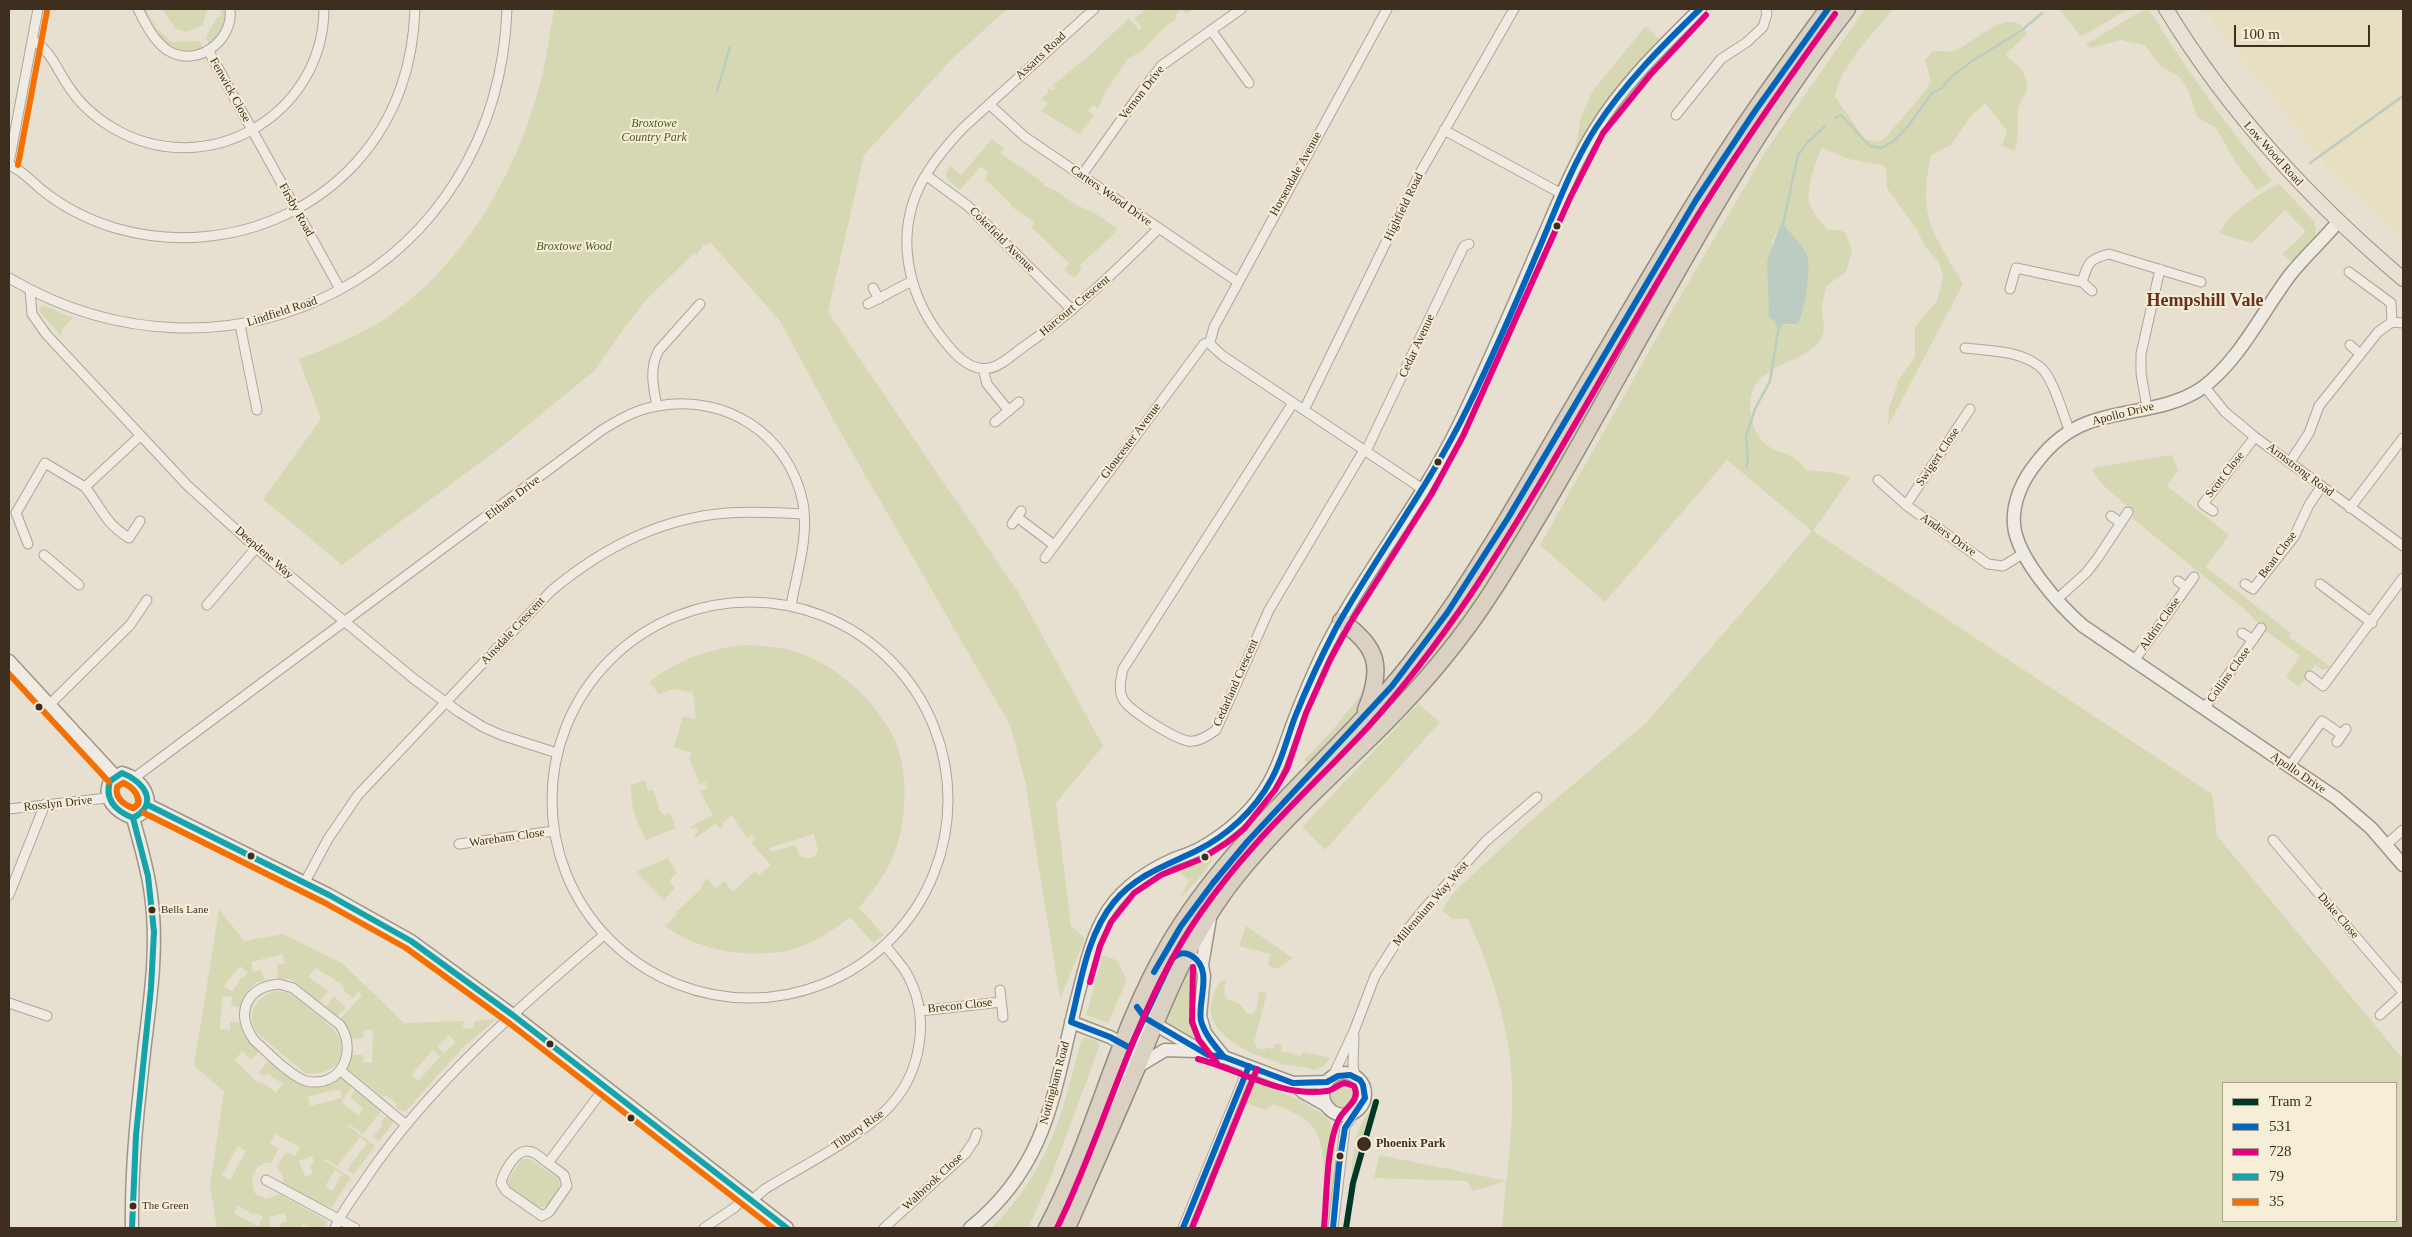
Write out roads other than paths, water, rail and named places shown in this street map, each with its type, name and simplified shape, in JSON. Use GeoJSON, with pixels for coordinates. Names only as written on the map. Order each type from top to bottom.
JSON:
{"type":"FeatureCollection","features":[{"type":"Feature","properties":{"kind":"highway"},"geometry":{"type":"LineString","coordinates":[[1067,1228],[1146,1016],[1166,949],[1183,920],[1219,872],[1271,814],[1362,722],[1405,670],[1461,593],[1712,176],[1779,76],[1828,9]]}},
{"type":"Feature","properties":{"kind":"highway"},"geometry":{"type":"LineString","coordinates":[[1046,1228],[1069,1183],[1084,1145],[1132,1054],[1146,1016],[1187,953],[1211,911],[1234,878],[1257,852],[1315,791],[1412,695],[1468,626],[1530,527],[1723,191],[1786,92],[1847,9]]}},
{"type":"Feature","properties":{"kind":"highway"},"geometry":{"type":"LineString","coordinates":[[1340,621],[1358,633],[1367,643],[1376,663],[1374,686],[1362,722]]}},
{"type":"Feature","properties":{"kind":"highway"},"geometry":{"type":"LineString","coordinates":[[1376,663],[1387,670],[1405,670]]}},
{"type":"Feature","properties":{"kind":"main road","name":"Low Wood Road"},"geometry":{"type":"LineString","coordinates":[[2166,9],[2237,113],[2298,183],[2338,222],[2403,279]]}},
{"type":"Feature","properties":{"kind":"street"},"geometry":{"type":"LineString","coordinates":[[38,9],[9,164],[59,202],[84,216],[114,228],[161,238],[200,238],[235,233],[261,225],[296,209],[325,191],[350,168],[387,118],[405,75],[412,43],[415,9]]}},
{"type":"Feature","properties":{"kind":"street","name":"Fenwick Close"},"geometry":{"type":"LineString","coordinates":[[138,9],[154,36],[168,51],[193,54],[218,45],[227,31],[230,9]]}},
{"type":"Feature","properties":{"kind":"street"},"geometry":{"type":"LineString","coordinates":[[32,40],[45,48],[69,88],[92,113],[113,128],[134,138],[160,146],[187,148],[222,142],[252,130],[273,116],[287,102],[307,74],[319,45],[324,9]]}},
{"type":"Feature","properties":{"kind":"street","name":"Lindfield Road"},"geometry":{"type":"LineString","coordinates":[[9,278],[30,290],[81,312],[135,325],[195,329],[240,325],[298,309],[340,289],[367,273],[402,245],[430,216],[460,174],[486,122],[497,85],[504,46],[507,9]]}},
{"type":"Feature","properties":{"kind":"street","name":"Assarts Road"},"geometry":{"type":"LineString","coordinates":[[989,104],[1094,9]]}},
{"type":"Feature","properties":{"kind":"street","name":"Vernon Drive"},"geometry":{"type":"LineString","coordinates":[[1082,176],[1161,66],[1241,9]]}},
{"type":"Feature","properties":{"kind":"street","name":"Horsendale Avenue"},"geometry":{"type":"LineString","coordinates":[[1210,342],[1214,327],[1387,9]]}},
{"type":"Feature","properties":{"kind":"street","name":"Highfield Road"},"geometry":{"type":"LineString","coordinates":[[1304,410],[1420,173],[1514,9]]}},
{"type":"Feature","properties":{"kind":"street","name":"Nottingham Road"},"geometry":{"type":"LineString","coordinates":[[970,1228],[1003,1198],[1020,1176],[1034,1152],[1053,1096],[1092,943],[1112,904],[1141,876],[1157,867],[1197,851],[1223,835],[1256,803],[1279,765],[1298,710],[1340,621],[1424,490],[1475,390],[1562,194],[1596,128],[1643,68],[1700,9]]}},
{"type":"Feature","properties":{"kind":"street"},"geometry":{"type":"LineString","coordinates":[[1676,115],[1721,59],[1747,42],[1763,27],[1767,14],[1766,9]]}},
{"type":"Feature","properties":{"kind":"street"},"geometry":{"type":"LineString","coordinates":[[1211,30],[1249,83]]}},
{"type":"Feature","properties":{"kind":"street","name":"Fenwick Close"},"geometry":{"type":"LineString","coordinates":[[208,50],[252,130]]}},
{"type":"Feature","properties":{"kind":"street"},"geometry":{"type":"LineString","coordinates":[[989,104],[948,145],[917,193],[910,221],[908,253],[912,281],[922,309],[944,341],[965,362],[983,369],[987,384],[1009,411]]}},
{"type":"Feature","properties":{"kind":"street","name":"Carters Wood Drive"},"geometry":{"type":"LineString","coordinates":[[989,104],[1020,133],[1238,282]]}},
{"type":"Feature","properties":{"kind":"street","name":"Firsby Road"},"geometry":{"type":"LineString","coordinates":[[252,130],[340,289]]}},
{"type":"Feature","properties":{"kind":"street"},"geometry":{"type":"LineString","coordinates":[[1444,130],[1562,194]]}},
{"type":"Feature","properties":{"kind":"street","name":"Cokefield Avenue"},"geometry":{"type":"LineString","coordinates":[[927,176],[968,206],[1072,310]]}},
{"type":"Feature","properties":{"kind":"street","name":"Apollo Drive"},"geometry":{"type":"LineString","coordinates":[[2338,222],[2291,275],[2217,375],[2204,386],[2184,398],[2098,419],[2070,432],[2052,445],[2023,482],[2017,498],[2014,526],[2024,553],[2056,600],[2083,626],[2336,798],[2387,844],[2403,865]]}},
{"type":"Feature","properties":{"kind":"street","name":"Harcourt Crescent"},"geometry":{"type":"LineString","coordinates":[[983,369],[1002,362],[1072,310],[1158,229]]}},
{"type":"Feature","properties":{"kind":"street","name":"Cedar Avenue"},"geometry":{"type":"LineString","coordinates":[[1365,450],[1464,246],[1469,244]]}},
{"type":"Feature","properties":{"kind":"street"},"geometry":{"type":"LineString","coordinates":[[2082,282],[2087,266],[2096,257],[2109,254],[2201,282]]}},
{"type":"Feature","properties":{"kind":"street"},"geometry":{"type":"LineString","coordinates":[[2010,289],[2016,268],[2082,282],[2092,291]]}},
{"type":"Feature","properties":{"kind":"street"},"geometry":{"type":"LineString","coordinates":[[2147,408],[2141,373],[2141,354],[2160,269]]}},
{"type":"Feature","properties":{"kind":"street"},"geometry":{"type":"LineString","coordinates":[[2349,272],[2390,303],[2392,322]]}},
{"type":"Feature","properties":{"kind":"street"},"geometry":{"type":"LineString","coordinates":[[868,304],[912,281]]}},
{"type":"Feature","properties":{"kind":"street"},"geometry":{"type":"LineString","coordinates":[[873,288],[879,298]]}},
{"type":"Feature","properties":{"kind":"street","name":"Deepdene Way"},"geometry":{"type":"LineString","coordinates":[[30,290],[30,307],[35,322],[187,485],[256,548],[445,703],[483,727],[501,735],[557,753]]}},
{"type":"Feature","properties":{"kind":"street"},"geometry":{"type":"LineString","coordinates":[[657,406],[653,383],[654,357],[700,304]]}},
{"type":"Feature","properties":{"kind":"street"},"geometry":{"type":"LineString","coordinates":[[2290,462],[2309,433],[2319,406],[2360,354],[2378,332],[2392,322],[2403,323]]}},
{"type":"Feature","properties":{"kind":"street"},"geometry":{"type":"LineString","coordinates":[[240,325],[257,410]]}},
{"type":"Feature","properties":{"kind":"street"},"geometry":{"type":"LineString","coordinates":[[1210,342],[1218,352],[1424,490]]}},
{"type":"Feature","properties":{"kind":"street","name":"Gloucester Avenue"},"geometry":{"type":"LineString","coordinates":[[1045,558],[1204,344],[1210,342]]}},
{"type":"Feature","properties":{"kind":"street"},"geometry":{"type":"LineString","coordinates":[[2350,345],[2360,354]]}},
{"type":"Feature","properties":{"kind":"street"},"geometry":{"type":"LineString","coordinates":[[1965,348],[2014,354],[2040,366],[2051,384],[2070,432]]}},
{"type":"Feature","properties":{"kind":"street","name":"Armstrong Road"},"geometry":{"type":"LineString","coordinates":[[2204,386],[2225,412],[2255,437],[2403,546]]}},
{"type":"Feature","properties":{"kind":"street"},"geometry":{"type":"LineString","coordinates":[[995,422],[1019,402]]}},
{"type":"Feature","properties":{"kind":"street","name":"Eltham Drive"},"geometry":{"type":"LineString","coordinates":[[134,778],[602,430],[626,416],[657,406],[690,403],[715,407],[736,415],[758,430],[779,449],[786,459],[799,490],[804,514],[802,543],[791,605]]}},
{"type":"Feature","properties":{"kind":"street","name":"Cedarland Crescent"},"geometry":{"type":"LineString","coordinates":[[1294,403],[1123,669],[1121,688],[1123,699],[1139,714],[1170,733],[1189,741],[1200,740],[1216,730],[1269,610],[1365,450]]}},
{"type":"Feature","properties":{"kind":"street","name":"Swigert Close"},"geometry":{"type":"LineString","coordinates":[[1906,505],[1970,409]]}},
{"type":"Feature","properties":{"kind":"street"},"geometry":{"type":"LineString","coordinates":[[85,487],[140,436]]}},
{"type":"Feature","properties":{"kind":"street","name":"Scott Close"},"geometry":{"type":"LineString","coordinates":[[2213,511],[2203,504],[2255,437]]}},
{"type":"Feature","properties":{"kind":"street"},"geometry":{"type":"LineString","coordinates":[[2350,508],[2403,438]]}},
{"type":"Feature","properties":{"kind":"street"},"geometry":{"type":"LineString","coordinates":[[28,544],[16,513],[45,463],[85,487],[110,524],[129,538],[140,521]]}},
{"type":"Feature","properties":{"kind":"street","name":"Anders Drive"},"geometry":{"type":"LineString","coordinates":[[1878,480],[1906,505],[1988,564],[2003,566],[2024,553]]}},
{"type":"Feature","properties":{"kind":"street","name":"Bean Close"},"geometry":{"type":"LineString","coordinates":[[2245,584],[2253,589],[2294,537],[2309,505],[2321,487]]}},
{"type":"Feature","properties":{"kind":"street","name":"Ainsdale Crescent"},"geometry":{"type":"LineString","coordinates":[[305,882],[347,808],[551,591],[574,572],[618,545],[652,530],[703,516],[742,512],[804,514]]}},
{"type":"Feature","properties":{"kind":"street"},"geometry":{"type":"LineString","coordinates":[[2056,600],[2086,573],[2128,512]]}},
{"type":"Feature","properties":{"kind":"street"},"geometry":{"type":"LineString","coordinates":[[2111,516],[2121,523]]}},
{"type":"Feature","properties":{"kind":"street"},"geometry":{"type":"LineString","coordinates":[[1017,517],[1054,545]]}},
{"type":"Feature","properties":{"kind":"street"},"geometry":{"type":"LineString","coordinates":[[207,605],[256,548]]}},
{"type":"Feature","properties":{"kind":"street"},"geometry":{"type":"LineString","coordinates":[[44,555],[79,585]]}},
{"type":"Feature","properties":{"kind":"street","name":"Aldrin Close"},"geometry":{"type":"LineString","coordinates":[[2134,661],[2194,577]]}},
{"type":"Feature","properties":{"kind":"street"},"geometry":{"type":"LineString","coordinates":[[2310,676],[2323,686],[2372,623],[2403,578]]}},
{"type":"Feature","properties":{"kind":"street","name":"Aldrin Close"},"geometry":{"type":"LineString","coordinates":[[2178,581],[2186,587]]}},
{"type":"Feature","properties":{"kind":"street"},"geometry":{"type":"LineString","coordinates":[[2320,584],[2372,623]]}},
{"type":"Feature","properties":{"kind":"street"},"geometry":{"type":"LineString","coordinates":[[50,704],[130,625],[147,600]]}},
{"type":"Feature","properties":{"kind":"street"},"geometry":{"type":"LineString","coordinates":[[762,602],[791,605],[841,623],[885,654],[919,696],[940,744],[948,797],[941,851],[929,884],[918,904],[900,929],[885,945],[856,967],[820,986],[780,996],[740,998],[702,993],[668,981],[636,963],[604,935],[586,912],[567,877],[554,831],[552,784],[557,753],[573,708],[590,682],[616,654],[646,631],[679,614],[716,604],[762,602]]}},
{"type":"Feature","properties":{"kind":"street","name":"Collins Close"},"geometry":{"type":"LineString","coordinates":[[2204,708],[2261,628]]}},
{"type":"Feature","properties":{"kind":"street","name":"Collins Close"},"geometry":{"type":"LineString","coordinates":[[2242,633],[2253,640]]}},
{"type":"Feature","properties":{"kind":"street"},"geometry":{"type":"LineString","coordinates":[[9,661],[115,776]]}},
{"type":"Feature","properties":{"kind":"street"},"geometry":{"type":"LineString","coordinates":[[2289,767],[2322,721],[2342,735]]}},
{"type":"Feature","properties":{"kind":"street"},"geometry":{"type":"LineString","coordinates":[[122,774],[134,778],[145,791],[148,805],[140,816],[132,818],[121,813],[107,798],[107,786],[115,776],[122,774]]}},
{"type":"Feature","properties":{"kind":"street","name":"Millennium Way West"},"geometry":{"type":"LineString","coordinates":[[1330,1079],[1354,1031],[1375,976],[1394,946],[1424,909],[1486,841],[1537,797]]}},
{"type":"Feature","properties":{"kind":"street","name":"Rosslyn Drive"},"geometry":{"type":"LineString","coordinates":[[9,809],[107,798]]}},
{"type":"Feature","properties":{"kind":"street"},"geometry":{"type":"LineString","coordinates":[[9,895],[45,804]]}},
{"type":"Feature","properties":{"kind":"street"},"geometry":{"type":"LineString","coordinates":[[148,805],[305,882],[370,916],[411,941],[514,1016],[787,1228]]}},
{"type":"Feature","properties":{"kind":"street"},"geometry":{"type":"LineString","coordinates":[[132,818],[145,860],[151,897],[154,939],[151,994],[134,1151],[132,1228]]}},
{"type":"Feature","properties":{"kind":"street"},"geometry":{"type":"LineString","coordinates":[[2387,844],[2403,830]]}},
{"type":"Feature","properties":{"kind":"street","name":"Wareham Close"},"geometry":{"type":"LineString","coordinates":[[459,844],[554,831]]}},
{"type":"Feature","properties":{"kind":"street","name":"Duke Close"},"geometry":{"type":"LineString","coordinates":[[2273,840],[2403,993]]}},
{"type":"Feature","properties":{"kind":"street"},"geometry":{"type":"LineString","coordinates":[[1211,911],[1202,965],[1204,976],[1201,1022],[1205,1033],[1224,1057]]}},
{"type":"Feature","properties":{"kind":"street"},"geometry":{"type":"LineString","coordinates":[[337,1224],[405,1124],[458,1069],[604,935]]}},
{"type":"Feature","properties":{"kind":"street","name":"Tilbury Rise"},"geometry":{"type":"LineString","coordinates":[[704,1228],[874,1120],[895,1100],[908,1081],[916,1059],[920,1036],[920,1011],[909,978],[885,945]]}},
{"type":"Feature","properties":{"kind":"street"},"geometry":{"type":"LineString","coordinates":[[1187,953],[1202,965]]}},
{"type":"Feature","properties":{"kind":"street"},"geometry":{"type":"LineString","coordinates":[[268,985],[287,986],[340,1025],[347,1042],[346,1057],[341,1071],[335,1076],[315,1082],[296,1076],[250,1035],[246,1021],[246,1008],[251,995],[268,985]]}},
{"type":"Feature","properties":{"kind":"street","name":"Brecon Close"},"geometry":{"type":"LineString","coordinates":[[1000,990],[1003,1017]]}},
{"type":"Feature","properties":{"kind":"street"},"geometry":{"type":"LineString","coordinates":[[2380,1015],[2403,993]]}},
{"type":"Feature","properties":{"kind":"street","name":"Brecon Close"},"geometry":{"type":"LineString","coordinates":[[920,1011],[1001,1002]]}},
{"type":"Feature","properties":{"kind":"street"},"geometry":{"type":"LineString","coordinates":[[9,1003],[47,1016]]}},
{"type":"Feature","properties":{"kind":"street"},"geometry":{"type":"LineString","coordinates":[[1146,1016],[1200,1051]]}},
{"type":"Feature","properties":{"kind":"street"},"geometry":{"type":"LineString","coordinates":[[1071,1022],[1132,1054],[1165,1050],[1200,1051],[1224,1057],[1293,1083],[1338,1114],[1354,1113]]}},
{"type":"Feature","properties":{"kind":"street","name":"Millennium Way West"},"geometry":{"type":"LineString","coordinates":[[1354,1031],[1353,1066],[1355,1076]]}},
{"type":"Feature","properties":{"kind":"street"},"geometry":{"type":"LineString","coordinates":[[1183,1228],[1249,1066]]}},
{"type":"Feature","properties":{"kind":"street"},"geometry":{"type":"LineString","coordinates":[[341,1071],[405,1124]]}},
{"type":"Feature","properties":{"kind":"street"},"geometry":{"type":"LineString","coordinates":[[1293,1083],[1330,1079],[1344,1073],[1355,1076],[1364,1086],[1363,1105],[1354,1113],[1345,1128],[1333,1228]]}},
{"type":"Feature","properties":{"kind":"street"},"geometry":{"type":"LineString","coordinates":[[1326,1105],[1323,1093],[1330,1079]]}},
{"type":"Feature","properties":{"kind":"street"},"geometry":{"type":"LineString","coordinates":[[548,1163],[605,1087]]}},
{"type":"Feature","properties":{"kind":"street","name":"Walbrook Close"},"geometry":{"type":"LineString","coordinates":[[884,1228],[966,1153],[974,1142],[977,1133]]}},
{"type":"Feature","properties":{"kind":"street"},"geometry":{"type":"LineString","coordinates":[[525,1151],[533,1152],[548,1163],[564,1175],[567,1186],[549,1212],[542,1216],[506,1191],[501,1183],[502,1177],[520,1153],[525,1151]]}},
{"type":"Feature","properties":{"kind":"street"},"geometry":{"type":"LineString","coordinates":[[266,1180],[337,1224],[355,1228]]}},
{"type":"Feature","properties":{"kind":"waterway"},"geometry":{"type":"LineString","coordinates":[[1835,118],[1841,115],[1870,146],[1881,148],[1894,141],[1908,126],[1932,93],[1942,88],[1950,78],[1972,61],[2021,31],[2042,13]]}},
{"type":"Feature","properties":{"kind":"waterway"},"geometry":{"type":"LineString","coordinates":[[717,91],[730,47]]}},
{"type":"Feature","properties":{"kind":"waterway"},"geometry":{"type":"LineString","coordinates":[[2310,163],[2403,96]]}},
{"type":"Feature","properties":{"kind":"waterway"},"geometry":{"type":"LineString","coordinates":[[1783,224],[1798,155],[1807,143],[1825,126]]}},
{"type":"Feature","properties":{"kind":"waterway"},"geometry":{"type":"LineString","coordinates":[[1746,467],[1748,461],[1746,436],[1755,409],[1770,381],[1778,332]]}},
{"type":"Feature","properties":{"kind":"tram line","name":"2"},"geometry":{"type":"LineString","coordinates":[[1346,1228],[1353,1183],[1376,1102]]}},
{"type":"Feature","properties":{"kind":"place","name":"Bells Lane"},"geometry":{"type":"Point","coordinates":[152,910]}},
{"type":"Feature","properties":{"kind":"place","name":"Phoenix Park"},"geometry":{"type":"Point","coordinates":[1364,1144]}},
{"type":"Feature","properties":{"kind":"place","name":"The Green"},"geometry":{"type":"Point","coordinates":[133,1206]}},
{"type":"Feature","properties":{"kind":"district","name":"Hempshill Vale"},"geometry":{"type":"Point","coordinates":[2205,301]}},
{"type":"Feature","properties":{"kind":"park label","name":"Broxtowe Country Park"},"geometry":{"type":"Point","coordinates":[654,131]}},
{"type":"Feature","properties":{"kind":"park label","name":"Broxtowe Wood"},"geometry":{"type":"Point","coordinates":[574,247]}}]}
